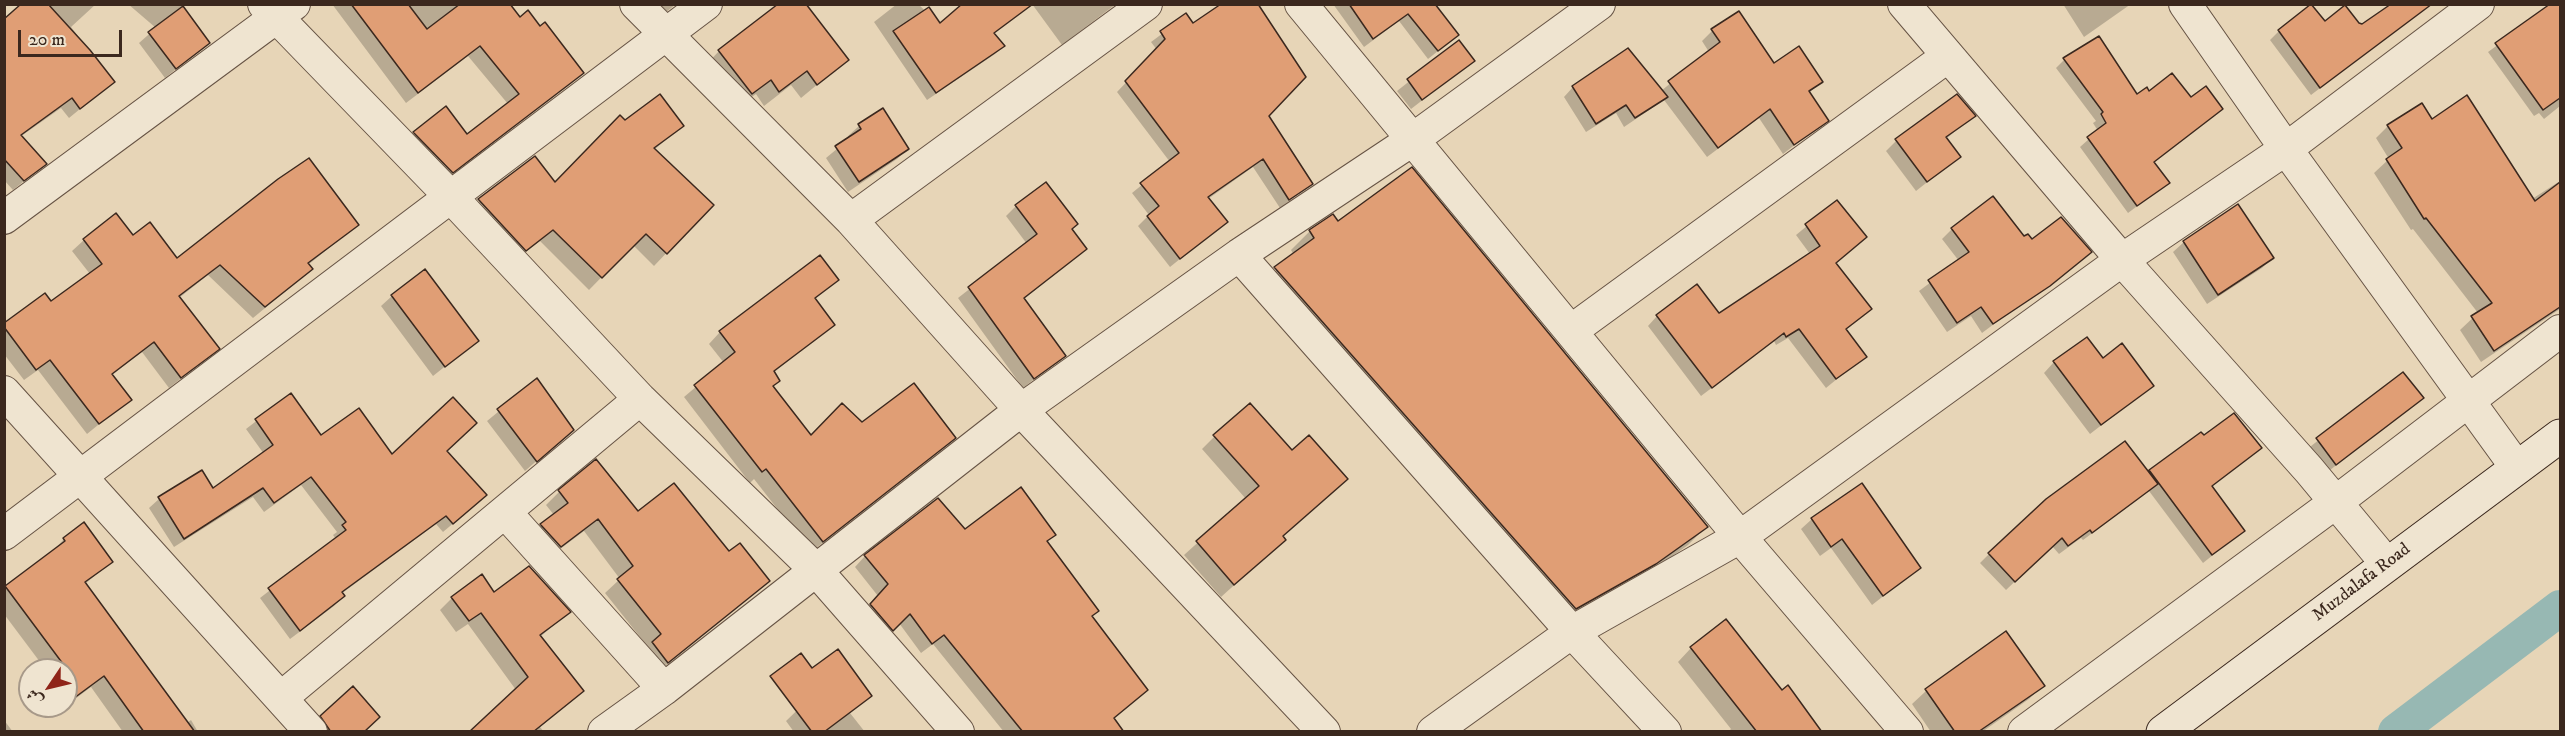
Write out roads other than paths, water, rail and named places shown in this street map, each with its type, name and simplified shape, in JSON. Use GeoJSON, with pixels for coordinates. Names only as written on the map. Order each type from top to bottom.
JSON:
{"type":"FeatureCollection","features":[{"type":"Feature","properties":{"kind":"street"},"geometry":{"type":"LineString","coordinates":[[636,4],[664,35],[851,220],[1021,410],[1324,732]]}},
{"type":"Feature","properties":{"kind":"street"},"geometry":{"type":"LineString","coordinates":[[4,534],[706,4]]}},
{"type":"Feature","properties":{"kind":"street"},"geometry":{"type":"LineString","coordinates":[[851,220],[1146,4]]}},
{"type":"Feature","properties":{"kind":"street"},"geometry":{"type":"LineString","coordinates":[[1301,4],[1740,537],[1907,732]]}},
{"type":"Feature","properties":{"kind":"street"},"geometry":{"type":"LineString","coordinates":[[604,732],[664,689],[1021,410],[1239,255],[1412,140],[1599,4]]}},
{"type":"Feature","properties":{"kind":"street"},"geometry":{"type":"LineString","coordinates":[[1904,4],[2122,260],[2336,502],[2387,564]]}},
{"type":"Feature","properties":{"kind":"street"},"geometry":{"type":"LineString","coordinates":[[2185,4],[2286,149],[2517,468]]}},
{"type":"Feature","properties":{"kind":"street"},"geometry":{"type":"LineString","coordinates":[[1433,732],[1572,632],[1740,537],[2122,260],[2286,149],[2478,4]]}},
{"type":"Feature","properties":{"kind":"street"},"geometry":{"type":"LineString","coordinates":[[4,218],[278,9],[640,399],[816,570],[958,732]]}},
{"type":"Feature","properties":{"kind":"street"},"geometry":{"type":"LineString","coordinates":[[1571,331],[1948,56]]}},
{"type":"Feature","properties":{"kind":"street"},"geometry":{"type":"LineString","coordinates":[[1239,255],[1572,632],[1665,732]]}},
{"type":"Feature","properties":{"kind":"street"},"geometry":{"type":"LineString","coordinates":[[2024,732],[2336,502],[2560,331]]}},
{"type":"Feature","properties":{"kind":"street"},"geometry":{"type":"LineString","coordinates":[[4,392],[311,732]]}},
{"type":"Feature","properties":{"kind":"street"},"geometry":{"type":"LineString","coordinates":[[281,698],[640,399]]}},
{"type":"Feature","properties":{"kind":"street","name":"Muzdalafa Road"},"geometry":{"type":"LineString","coordinates":[[2163,732],[2560,436]]}},
{"type":"Feature","properties":{"kind":"street"},"geometry":{"type":"LineString","coordinates":[[505,512],[664,689]]}},
{"type":"Feature","properties":{"kind":"waterway"},"geometry":{"type":"LineString","coordinates":[[2396,732],[2560,608]]}}]}
